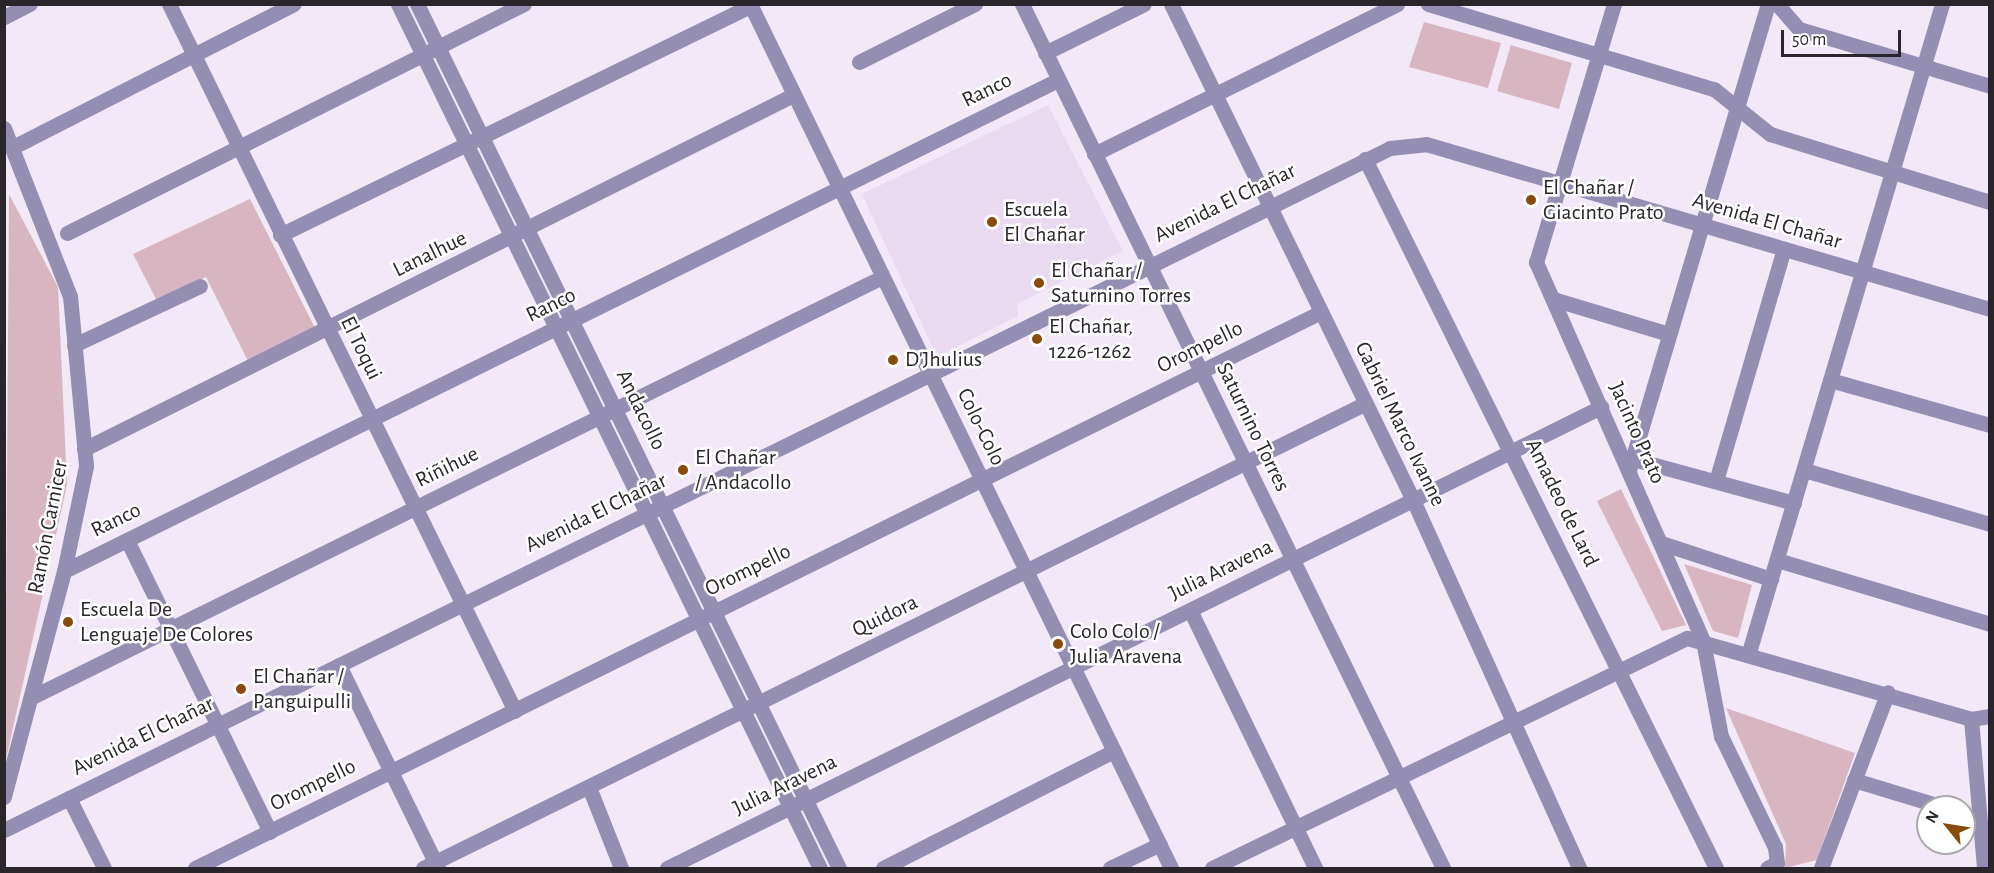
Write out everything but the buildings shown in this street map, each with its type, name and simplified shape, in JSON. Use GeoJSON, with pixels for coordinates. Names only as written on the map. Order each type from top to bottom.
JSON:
{"type":"FeatureCollection","features":[{"type":"Feature","properties":{"kind":"street"},"geometry":{"type":"LineString","coordinates":[[4,17],[30,4]]}},
{"type":"Feature","properties":{"kind":"street","name":"El Toqui"},"geometry":{"type":"LineString","coordinates":[[169,4],[237,148],[515,711]]}},
{"type":"Feature","properties":{"kind":"street"},"geometry":{"type":"LineString","coordinates":[[12,147],[294,4]]}},
{"type":"Feature","properties":{"kind":"street","name":"Andacollo"},"geometry":{"type":"LineString","coordinates":[[398,4],[820,868]]}},
{"type":"Feature","properties":{"kind":"street","name":"Andacollo"},"geometry":{"type":"LineString","coordinates":[[417,4],[839,868]]}},
{"type":"Feature","properties":{"kind":"street"},"geometry":{"type":"LineString","coordinates":[[67,233],[524,4]]}},
{"type":"Feature","properties":{"kind":"street"},"geometry":{"type":"LineString","coordinates":[[859,62],[975,4]]}},
{"type":"Feature","properties":{"kind":"street","name":"Saturnino Torres"},"geometry":{"type":"LineString","coordinates":[[1022,4],[1443,868]]}},
{"type":"Feature","properties":{"kind":"street"},"geometry":{"type":"LineString","coordinates":[[1045,53],[1144,4]]}},
{"type":"Feature","properties":{"kind":"street","name":"Gabriel Marco Ivanne"},"geometry":{"type":"LineString","coordinates":[[1171,4],[1413,500],[1578,868]]}},
{"type":"Feature","properties":{"kind":"street"},"geometry":{"type":"LineString","coordinates":[[1094,154],[1397,4]]}},
{"type":"Feature","properties":{"kind":"street"},"geometry":{"type":"LineString","coordinates":[[1428,4],[1714,89],[1770,134],[1989,201]]}},
{"type":"Feature","properties":{"kind":"street","name":"Jacinto Prato"},"geometry":{"type":"LineString","coordinates":[[1614,4],[1557,185],[1536,262],[1601,407],[1631,464],[1661,543],[1703,641],[1721,736],[1775,847],[1777,864],[1767,868]]}},
{"type":"Feature","properties":{"kind":"street"},"geometry":{"type":"LineString","coordinates":[[1768,4],[1631,464],[1716,481],[1794,503]]}},
{"type":"Feature","properties":{"kind":"street"},"geometry":{"type":"LineString","coordinates":[[1777,4],[1799,29],[1989,86]]}},
{"type":"Feature","properties":{"kind":"street"},"geometry":{"type":"LineString","coordinates":[[1749,652],[1942,4]]}},
{"type":"Feature","properties":{"kind":"street"},"geometry":{"type":"LineString","coordinates":[[280,235],[750,5]]}},
{"type":"Feature","properties":{"kind":"street","name":"Colo-Colo"},"geometry":{"type":"LineString","coordinates":[[750,5],[1172,868]]}},
{"type":"Feature","properties":{"kind":"street","name":"Ranco"},"geometry":{"type":"LineString","coordinates":[[64,571],[1058,80]]}},
{"type":"Feature","properties":{"kind":"street","name":"Lanalhue"},"geometry":{"type":"LineString","coordinates":[[84,449],[528,231],[794,94]]}},
{"type":"Feature","properties":{"kind":"street","name":"Ramón Carnicer"},"geometry":{"type":"LineString","coordinates":[[4,128],[70,296],[84,449],[64,571],[4,797]]}},
{"type":"Feature","properties":{"kind":"street","name":"Avenida El Chañar"},"geometry":{"type":"LineString","coordinates":[[4,830],[1269,206],[1396,146],[1426,144],[1557,185],[1989,309]]}},
{"type":"Feature","properties":{"kind":"street","name":"Amadeo de Lard"},"geometry":{"type":"LineString","coordinates":[[1365,159],[1716,868]]}},
{"type":"Feature","properties":{"kind":"street"},"geometry":{"type":"LineString","coordinates":[[1716,481],[1784,249]]}},
{"type":"Feature","properties":{"kind":"street","name":"Riñihue"},"geometry":{"type":"LineString","coordinates":[[32,697],[882,277]]}},
{"type":"Feature","properties":{"kind":"street"},"geometry":{"type":"LineString","coordinates":[[74,345],[200,286]]}},
{"type":"Feature","properties":{"kind":"street"},"geometry":{"type":"LineString","coordinates":[[1553,299],[1669,334]]}},
{"type":"Feature","properties":{"kind":"street","name":"Orompello"},"geometry":{"type":"LineString","coordinates":[[195,868],[1321,312]]}},
{"type":"Feature","properties":{"kind":"street"},"geometry":{"type":"LineString","coordinates":[[1830,380],[1989,425]]}},
{"type":"Feature","properties":{"kind":"street","name":"Quidora"},"geometry":{"type":"LineString","coordinates":[[433,867],[743,711],[1366,404]]}},
{"type":"Feature","properties":{"kind":"street","name":"Julia Aravena"},"geometry":{"type":"LineString","coordinates":[[668,868],[1601,407]]}},
{"type":"Feature","properties":{"kind":"street"},"geometry":{"type":"LineString","coordinates":[[1804,470],[1989,524]]}},
{"type":"Feature","properties":{"kind":"street"},"geometry":{"type":"LineString","coordinates":[[127,540],[270,832]]}},
{"type":"Feature","properties":{"kind":"street"},"geometry":{"type":"LineString","coordinates":[[1661,543],[1771,579]]}},
{"type":"Feature","properties":{"kind":"street"},"geometry":{"type":"LineString","coordinates":[[1777,560],[1989,624]]}},
{"type":"Feature","properties":{"kind":"street"},"geometry":{"type":"LineString","coordinates":[[1190,610],[1315,868]]}},
{"type":"Feature","properties":{"kind":"street"},"geometry":{"type":"LineString","coordinates":[[1212,868],[1296,830],[1687,638],[1749,652],[1971,718],[1989,716]]}},
{"type":"Feature","properties":{"kind":"street"},"geometry":{"type":"LineString","coordinates":[[339,665],[391,772],[433,867]]}},
{"type":"Feature","properties":{"kind":"street"},"geometry":{"type":"LineString","coordinates":[[1821,868],[1888,692]]}},
{"type":"Feature","properties":{"kind":"street"},"geometry":{"type":"LineString","coordinates":[[1971,718],[1971,795]]}},
{"type":"Feature","properties":{"kind":"street"},"geometry":{"type":"LineString","coordinates":[[883,868],[1114,752]]}},
{"type":"Feature","properties":{"kind":"street"},"geometry":{"type":"LineString","coordinates":[[1854,780],[1916,799]]}},
{"type":"Feature","properties":{"kind":"street"},"geometry":{"type":"LineString","coordinates":[[590,787],[621,868]]}},
{"type":"Feature","properties":{"kind":"street"},"geometry":{"type":"LineString","coordinates":[[69,798],[104,868]]}},
{"type":"Feature","properties":{"kind":"street"},"geometry":{"type":"LineString","coordinates":[[1976,836],[1984,868]]}},
{"type":"Feature","properties":{"kind":"street"},"geometry":{"type":"LineString","coordinates":[[1110,868],[1160,844]]}},
{"type":"Feature","properties":{"kind":"shaded area"},"geometry":{"type":"Polygon","coordinates":[[[1424,22],[1501,43],[1488,88],[1409,67],[1424,22]]]}},
{"type":"Feature","properties":{"kind":"shaded area"},"geometry":{"type":"Polygon","coordinates":[[[1511,45],[1572,63],[1559,109],[1497,91],[1511,45]]]}},
{"type":"Feature","properties":{"kind":"shaded area","name":"Escuela El Chañar"},"geometry":{"type":"Polygon","coordinates":[[[1048,105],[1123,251],[1017,304],[1018,316],[937,357],[862,194],[1048,105]]]}},
{"type":"Feature","properties":{"kind":"shaded area"},"geometry":{"type":"Polygon","coordinates":[[[9,194],[58,287],[67,485],[5,764],[9,194]]]}},
{"type":"Feature","properties":{"kind":"shaded area"},"geometry":{"type":"Polygon","coordinates":[[[250,199],[315,328],[248,361],[206,277],[157,301],[133,254],[250,199]]]}},
{"type":"Feature","properties":{"kind":"shaded area"},"geometry":{"type":"Polygon","coordinates":[[[1621,489],[1686,625],[1662,631],[1597,501],[1621,489]]]}},
{"type":"Feature","properties":{"kind":"shaded area"},"geometry":{"type":"Polygon","coordinates":[[[1684,564],[1752,585],[1738,638],[1713,631],[1684,564]]]}},
{"type":"Feature","properties":{"kind":"shaded area"},"geometry":{"type":"Polygon","coordinates":[[[1726,708],[1855,753],[1817,860],[1785,868],[1786,844],[1726,708]]]}},
{"type":"Feature","properties":{"kind":"place","name":"El Chañar / Giacinto Prato"},"geometry":{"type":"Point","coordinates":[1531,200]}},
{"type":"Feature","properties":{"kind":"place","name":"Escuela El Chañar"},"geometry":{"type":"Point","coordinates":[992,222]}},
{"type":"Feature","properties":{"kind":"place","name":"El Chañar / Saturnino Torres"},"geometry":{"type":"Point","coordinates":[1039,283]}},
{"type":"Feature","properties":{"kind":"place","name":"El Chañar, 1226-1262"},"geometry":{"type":"Point","coordinates":[1037,339]}},
{"type":"Feature","properties":{"kind":"place","name":"D'Jhulius"},"geometry":{"type":"Point","coordinates":[893,360]}},
{"type":"Feature","properties":{"kind":"place","name":"El Chañar / Andacollo"},"geometry":{"type":"Point","coordinates":[683,470]}},
{"type":"Feature","properties":{"kind":"place","name":"Escuela De Lenguaje De Colores"},"geometry":{"type":"Point","coordinates":[68,622]}},
{"type":"Feature","properties":{"kind":"place","name":"Colo Colo / Julia Aravena"},"geometry":{"type":"Point","coordinates":[1058,644]}},
{"type":"Feature","properties":{"kind":"place","name":"El Chañar / Panguipulli"},"geometry":{"type":"Point","coordinates":[241,689]}}]}
